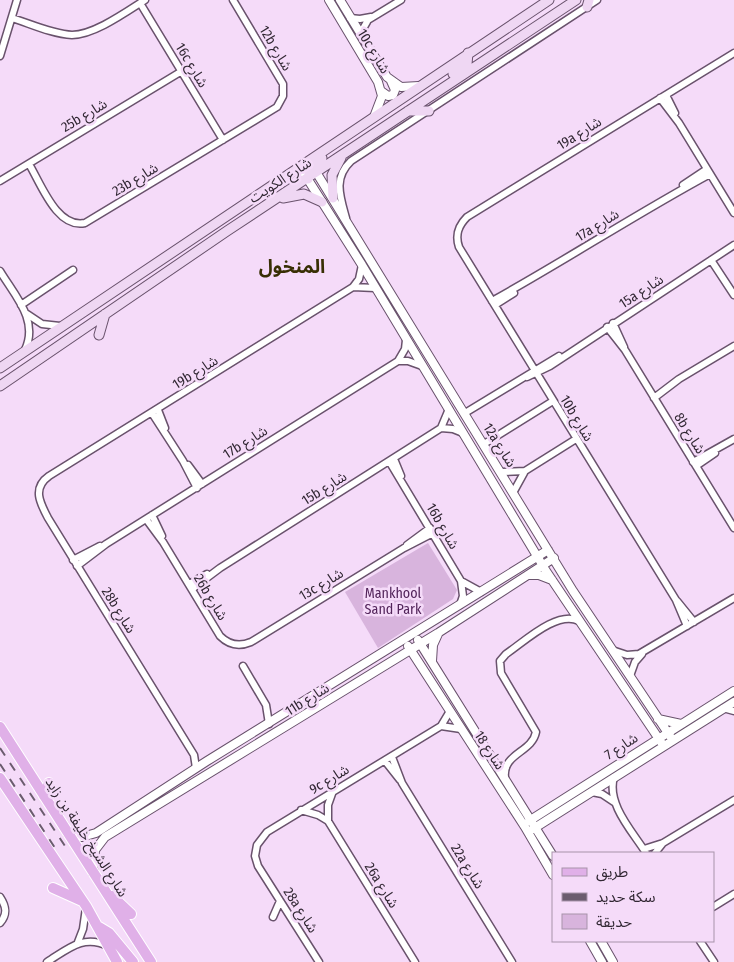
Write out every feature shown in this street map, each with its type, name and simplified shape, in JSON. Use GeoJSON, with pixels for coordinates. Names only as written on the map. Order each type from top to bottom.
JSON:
{"type":"FeatureCollection","features":[{"type":"Feature","properties":{"kind":"main road"},"geometry":{"type":"LineString","coordinates":[[313,167],[336,149],[345,137],[418,86],[549,0]]}},
{"type":"Feature","properties":{"kind":"main road","name":"شارع الكويت"},"geometry":{"type":"LineString","coordinates":[[0,368],[300,167],[313,167],[344,155],[576,0]]}},
{"type":"Feature","properties":{"kind":"main road"},"geometry":{"type":"LineString","coordinates":[[417,105],[424,94],[465,66],[469,58],[468,53]]}},
{"type":"Feature","properties":{"kind":"main road"},"geometry":{"type":"LineString","coordinates":[[408,111],[430,111]]}},
{"type":"Feature","properties":{"kind":"main road"},"geometry":{"type":"LineString","coordinates":[[333,198],[332,176],[344,155]]}},
{"type":"Feature","properties":{"kind":"main road","name":"شارع الكويت"},"geometry":{"type":"LineString","coordinates":[[0,386],[308,179],[313,167]]}},
{"type":"Feature","properties":{"kind":"main road"},"geometry":{"type":"LineString","coordinates":[[275,200],[304,194],[322,202]]}},
{"type":"Feature","properties":{"kind":"main road"},"geometry":{"type":"LineString","coordinates":[[99,335],[105,314]]}},
{"type":"Feature","properties":{"kind":"main road","name":"شارع الشيخ خليفة بن زايد"},"geometry":{"type":"LineString","coordinates":[[0,727],[151,962]]}},
{"type":"Feature","properties":{"kind":"main road"},"geometry":{"type":"LineString","coordinates":[[0,778],[84,903],[117,962]]}},
{"type":"Feature","properties":{"kind":"main road"},"geometry":{"type":"LineString","coordinates":[[44,796],[49,783]]}},
{"type":"Feature","properties":{"kind":"main road"},"geometry":{"type":"LineString","coordinates":[[0,795],[14,799]]}},
{"type":"Feature","properties":{"kind":"main road"},"geometry":{"type":"LineString","coordinates":[[53,888],[84,903]]}},
{"type":"Feature","properties":{"kind":"main road"},"geometry":{"type":"LineString","coordinates":[[106,893],[116,899],[131,914]]}},
{"type":"Feature","properties":{"kind":"main road"},"geometry":{"type":"LineString","coordinates":[[98,927],[109,933],[133,962]]}},
{"type":"Feature","properties":{"kind":"street"},"geometry":{"type":"LineString","coordinates":[[0,56],[17,0]]}},
{"type":"Feature","properties":{"kind":"street","name":"12b شارع"},"geometry":{"type":"LineString","coordinates":[[233,0],[283,84],[283,96],[274,109]]}},
{"type":"Feature","properties":{"kind":"street","name":"10c شارع"},"geometry":{"type":"LineString","coordinates":[[329,0],[378,82],[381,91],[381,104],[374,117]]}},
{"type":"Feature","properties":{"kind":"street","name":"10c شارع"},"geometry":{"type":"LineString","coordinates":[[340,0],[390,81],[407,88],[418,86]]}},
{"type":"Feature","properties":{"kind":"street"},"geometry":{"type":"LineString","coordinates":[[360,34],[365,24],[372,17],[401,0]]}},
{"type":"Feature","properties":{"kind":"street"},"geometry":{"type":"LineString","coordinates":[[347,219],[338,186],[346,166],[588,4],[598,0]]}},
{"type":"Feature","properties":{"kind":"street"},"geometry":{"type":"LineString","coordinates":[[12,18],[66,34],[82,34],[142,1]]}},
{"type":"Feature","properties":{"kind":"street","name":"16c شارع"},"geometry":{"type":"LineString","coordinates":[[142,1],[223,140]]}},
{"type":"Feature","properties":{"kind":"street"},"geometry":{"type":"LineString","coordinates":[[350,18],[372,17]]}},
{"type":"Feature","properties":{"kind":"street","name":"19a شارع"},"geometry":{"type":"LineString","coordinates":[[459,247],[457,232],[467,217],[734,53]]}},
{"type":"Feature","properties":{"kind":"street","name":"25b شارع"},"geometry":{"type":"LineString","coordinates":[[0,181],[182,71]]}},
{"type":"Feature","properties":{"kind":"street"},"geometry":{"type":"LineString","coordinates":[[381,91],[388,96],[394,95],[395,90],[390,81]]}},
{"type":"Feature","properties":{"kind":"street"},"geometry":{"type":"LineString","coordinates":[[663,96],[734,213]]}},
{"type":"Feature","properties":{"kind":"street","name":"23b شارع"},"geometry":{"type":"LineString","coordinates":[[29,164],[62,217],[70,223],[80,224],[89,221],[274,109]]}},
{"type":"Feature","properties":{"kind":"street","name":"12a شارع"},"geometry":{"type":"LineString","coordinates":[[300,167],[552,580],[663,745]]}},
{"type":"Feature","properties":{"kind":"street","name":"12a شارع"},"geometry":{"type":"LineString","coordinates":[[313,167],[347,219],[548,550],[672,740]]}},
{"type":"Feature","properties":{"kind":"street","name":"17a شارع"},"geometry":{"type":"LineString","coordinates":[[494,303],[708,171]]}},
{"type":"Feature","properties":{"kind":"street","name":"15a شارع"},"geometry":{"type":"LineString","coordinates":[[465,413],[565,354],[732,246]]}},
{"type":"Feature","properties":{"kind":"street","name":"10b شارع"},"geometry":{"type":"LineString","coordinates":[[459,247],[676,600],[694,622]]}},
{"type":"Feature","properties":{"kind":"street"},"geometry":{"type":"LineString","coordinates":[[713,259],[734,295]]}},
{"type":"Feature","properties":{"kind":"street"},"geometry":{"type":"LineString","coordinates":[[353,288],[359,280],[362,266]]}},
{"type":"Feature","properties":{"kind":"street"},"geometry":{"type":"LineString","coordinates":[[21,305],[73,270]]}},
{"type":"Feature","properties":{"kind":"street"},"geometry":{"type":"LineString","coordinates":[[1,275],[26,313],[30,334],[25,350]]}},
{"type":"Feature","properties":{"kind":"street"},"geometry":{"type":"LineString","coordinates":[[353,288],[375,288]]}},
{"type":"Feature","properties":{"kind":"street","name":"19b شارع"},"geometry":{"type":"LineString","coordinates":[[49,476],[353,288]]}},
{"type":"Feature","properties":{"kind":"street"},"geometry":{"type":"LineString","coordinates":[[26,313],[42,324],[60,326]]}},
{"type":"Feature","properties":{"kind":"street","name":"8b شارع"},"geometry":{"type":"LineString","coordinates":[[610,325],[734,528]]}},
{"type":"Feature","properties":{"kind":"street"},"geometry":{"type":"LineString","coordinates":[[398,361],[404,353],[406,340]]}},
{"type":"Feature","properties":{"kind":"street"},"geometry":{"type":"LineString","coordinates":[[652,396],[734,345]]}},
{"type":"Feature","properties":{"kind":"street"},"geometry":{"type":"LineString","coordinates":[[398,361],[413,362],[422,366]]}},
{"type":"Feature","properties":{"kind":"street","name":"17b شارع"},"geometry":{"type":"LineString","coordinates":[[75,563],[398,361]]}},
{"type":"Feature","properties":{"kind":"street"},"geometry":{"type":"LineString","coordinates":[[484,444],[553,401]]}},
{"type":"Feature","properties":{"kind":"street"},"geometry":{"type":"LineString","coordinates":[[449,409],[441,428],[463,432]]}},
{"type":"Feature","properties":{"kind":"street"},"geometry":{"type":"LineString","coordinates":[[155,412],[199,486]]}},
{"type":"Feature","properties":{"kind":"street","name":"15b شارع"},"geometry":{"type":"LineString","coordinates":[[190,587],[441,428]]}},
{"type":"Feature","properties":{"kind":"street"},"geometry":{"type":"LineString","coordinates":[[694,464],[734,439]]}},
{"type":"Feature","properties":{"kind":"street"},"geometry":{"type":"LineString","coordinates":[[502,472],[525,471],[577,441]]}},
{"type":"Feature","properties":{"kind":"street","name":"16b شارع"},"geometry":{"type":"LineString","coordinates":[[391,460],[461,582]]}},
{"type":"Feature","properties":{"kind":"street"},"geometry":{"type":"LineString","coordinates":[[514,492],[525,471]]}},
{"type":"Feature","properties":{"kind":"street","name":"28b شارع"},"geometry":{"type":"LineString","coordinates":[[49,476],[39,489],[39,502],[194,755],[196,768]]}},
{"type":"Feature","properties":{"kind":"street","name":"26b شارع"},"geometry":{"type":"LineString","coordinates":[[149,517],[224,640],[234,645],[251,642]]}},
{"type":"Feature","properties":{"kind":"street","name":"13c شارع"},"geometry":{"type":"LineString","coordinates":[[251,642],[431,531]]}},
{"type":"Feature","properties":{"kind":"street"},"geometry":{"type":"LineString","coordinates":[[525,564],[530,544]]}},
{"type":"Feature","properties":{"kind":"street","name":"11b شارع"},"geometry":{"type":"LineString","coordinates":[[68,834],[82,838],[96,834],[207,761],[548,550]]}},
{"type":"Feature","properties":{"kind":"street","name":"11b شارع"},"geometry":{"type":"LineString","coordinates":[[94,873],[95,850],[105,837],[438,633],[554,558]]}},
{"type":"Feature","properties":{"kind":"street"},"geometry":{"type":"LineString","coordinates":[[526,576],[539,575],[552,580]]}},
{"type":"Feature","properties":{"kind":"street"},"geometry":{"type":"LineString","coordinates":[[461,582],[481,592]]}},
{"type":"Feature","properties":{"kind":"street"},"geometry":{"type":"LineString","coordinates":[[460,605],[463,596],[461,582]]}},
{"type":"Feature","properties":{"kind":"street"},"geometry":{"type":"LineString","coordinates":[[615,651],[633,655],[645,651],[734,598]]}},
{"type":"Feature","properties":{"kind":"street","name":"10b شارع"},"geometry":{"type":"LineString","coordinates":[[676,600],[687,626]]}},
{"type":"Feature","properties":{"kind":"street"},"geometry":{"type":"LineString","coordinates":[[505,778],[508,760],[531,743],[536,732],[501,673],[500,661],[506,654],[555,621],[568,617],[581,621]]}},
{"type":"Feature","properties":{"kind":"street"},"geometry":{"type":"LineString","coordinates":[[432,665],[432,649],[438,633]]}},
{"type":"Feature","properties":{"kind":"street","name":"شارع 18"},"geometry":{"type":"LineString","coordinates":[[414,634],[552,854]]}},
{"type":"Feature","properties":{"kind":"street","name":"شارع 18"},"geometry":{"type":"LineString","coordinates":[[404,640],[526,828],[552,873]]}},
{"type":"Feature","properties":{"kind":"street"},"geometry":{"type":"LineString","coordinates":[[630,676],[635,662],[645,651]]}},
{"type":"Feature","properties":{"kind":"street"},"geometry":{"type":"LineString","coordinates":[[396,658],[410,660],[420,666]]}},
{"type":"Feature","properties":{"kind":"street"},"geometry":{"type":"LineString","coordinates":[[243,666],[266,705],[274,712],[284,714]]}},
{"type":"Feature","properties":{"kind":"street","name":"شارع 7"},"geometry":{"type":"LineString","coordinates":[[734,691],[531,819],[526,828],[537,828],[663,745],[734,702]]}},
{"type":"Feature","properties":{"kind":"street"},"geometry":{"type":"LineString","coordinates":[[266,705],[268,724]]}},
{"type":"Feature","properties":{"kind":"street"},"geometry":{"type":"LineString","coordinates":[[723,708],[734,711]]}},
{"type":"Feature","properties":{"kind":"street","name":"9c شارع"},"geometry":{"type":"LineString","coordinates":[[261,871],[255,856],[260,840],[267,832],[441,726],[450,711]]}},
{"type":"Feature","properties":{"kind":"street"},"geometry":{"type":"LineString","coordinates":[[658,719],[681,724]]}},
{"type":"Feature","properties":{"kind":"street"},"geometry":{"type":"LineString","coordinates":[[643,747],[648,737],[648,724]]}},
{"type":"Feature","properties":{"kind":"street"},"geometry":{"type":"LineString","coordinates":[[441,726],[461,729]]}},
{"type":"Feature","properties":{"kind":"street"},"geometry":{"type":"LineString","coordinates":[[194,755],[207,761]]}},
{"type":"Feature","properties":{"kind":"street","name":"22a شارع"},"geometry":{"type":"LineString","coordinates":[[392,757],[402,783]]}},
{"type":"Feature","properties":{"kind":"street","name":"22a شارع"},"geometry":{"type":"LineString","coordinates":[[385,761],[402,783],[512,962]]}},
{"type":"Feature","properties":{"kind":"street"},"geometry":{"type":"LineString","coordinates":[[614,777],[612,787],[615,803]]}},
{"type":"Feature","properties":{"kind":"street"},"geometry":{"type":"LineString","coordinates":[[328,821],[328,805],[334,790]]}},
{"type":"Feature","properties":{"kind":"street"},"geometry":{"type":"LineString","coordinates":[[592,792],[607,796],[615,803],[645,851],[663,843],[734,800]]}},
{"type":"Feature","properties":{"kind":"street"},"geometry":{"type":"LineString","coordinates":[[302,810],[318,815],[328,821]]}},
{"type":"Feature","properties":{"kind":"street","name":"26a شارع"},"geometry":{"type":"LineString","coordinates":[[328,821],[415,962]]}},
{"type":"Feature","properties":{"kind":"street"},"geometry":{"type":"LineString","coordinates":[[656,852],[663,843]]}},
{"type":"Feature","properties":{"kind":"street","name":"28a شارع"},"geometry":{"type":"LineString","coordinates":[[261,871],[319,962]]}},
{"type":"Feature","properties":{"kind":"street"},"geometry":{"type":"LineString","coordinates":[[714,907],[734,894]]}},
{"type":"Feature","properties":{"kind":"street"},"geometry":{"type":"LineString","coordinates":[[0,897],[4,903],[6,914],[0,923]]}},
{"type":"Feature","properties":{"kind":"street"},"geometry":{"type":"LineString","coordinates":[[273,917],[280,901]]}},
{"type":"Feature","properties":{"kind":"street"},"geometry":{"type":"LineString","coordinates":[[78,942],[83,929],[84,903]]}},
{"type":"Feature","properties":{"kind":"street"},"geometry":{"type":"LineString","coordinates":[[48,962],[78,942],[95,941],[109,947]]}},
{"type":"Feature","properties":{"kind":"street"},"geometry":{"type":"LineString","coordinates":[[591,942],[602,962]]}},
{"type":"Feature","properties":{"kind":"street"},"geometry":{"type":"LineString","coordinates":[[602,942],[613,962]]}},
{"type":"Feature","properties":{"kind":"street"},"geometry":{"type":"LineString","coordinates":[[701,942],[714,962]]}},
{"type":"Feature","properties":{"kind":"green space","name":"Mankhool Sand Park"},"geometry":{"type":"Polygon","coordinates":[[[428,543],[457,590],[453,599],[378,648],[345,592],[428,543]]]}},
{"type":"Feature","properties":{"kind":"railway"},"geometry":{"type":"LineString","coordinates":[[0,748],[65,846]]}},
{"type":"Feature","properties":{"kind":"railway"},"geometry":{"type":"LineString","coordinates":[[0,764],[57,851]]}},
{"type":"Feature","properties":{"kind":"district","name":"المنخول"},"geometry":{"type":"Point","coordinates":[292,266]}}]}
